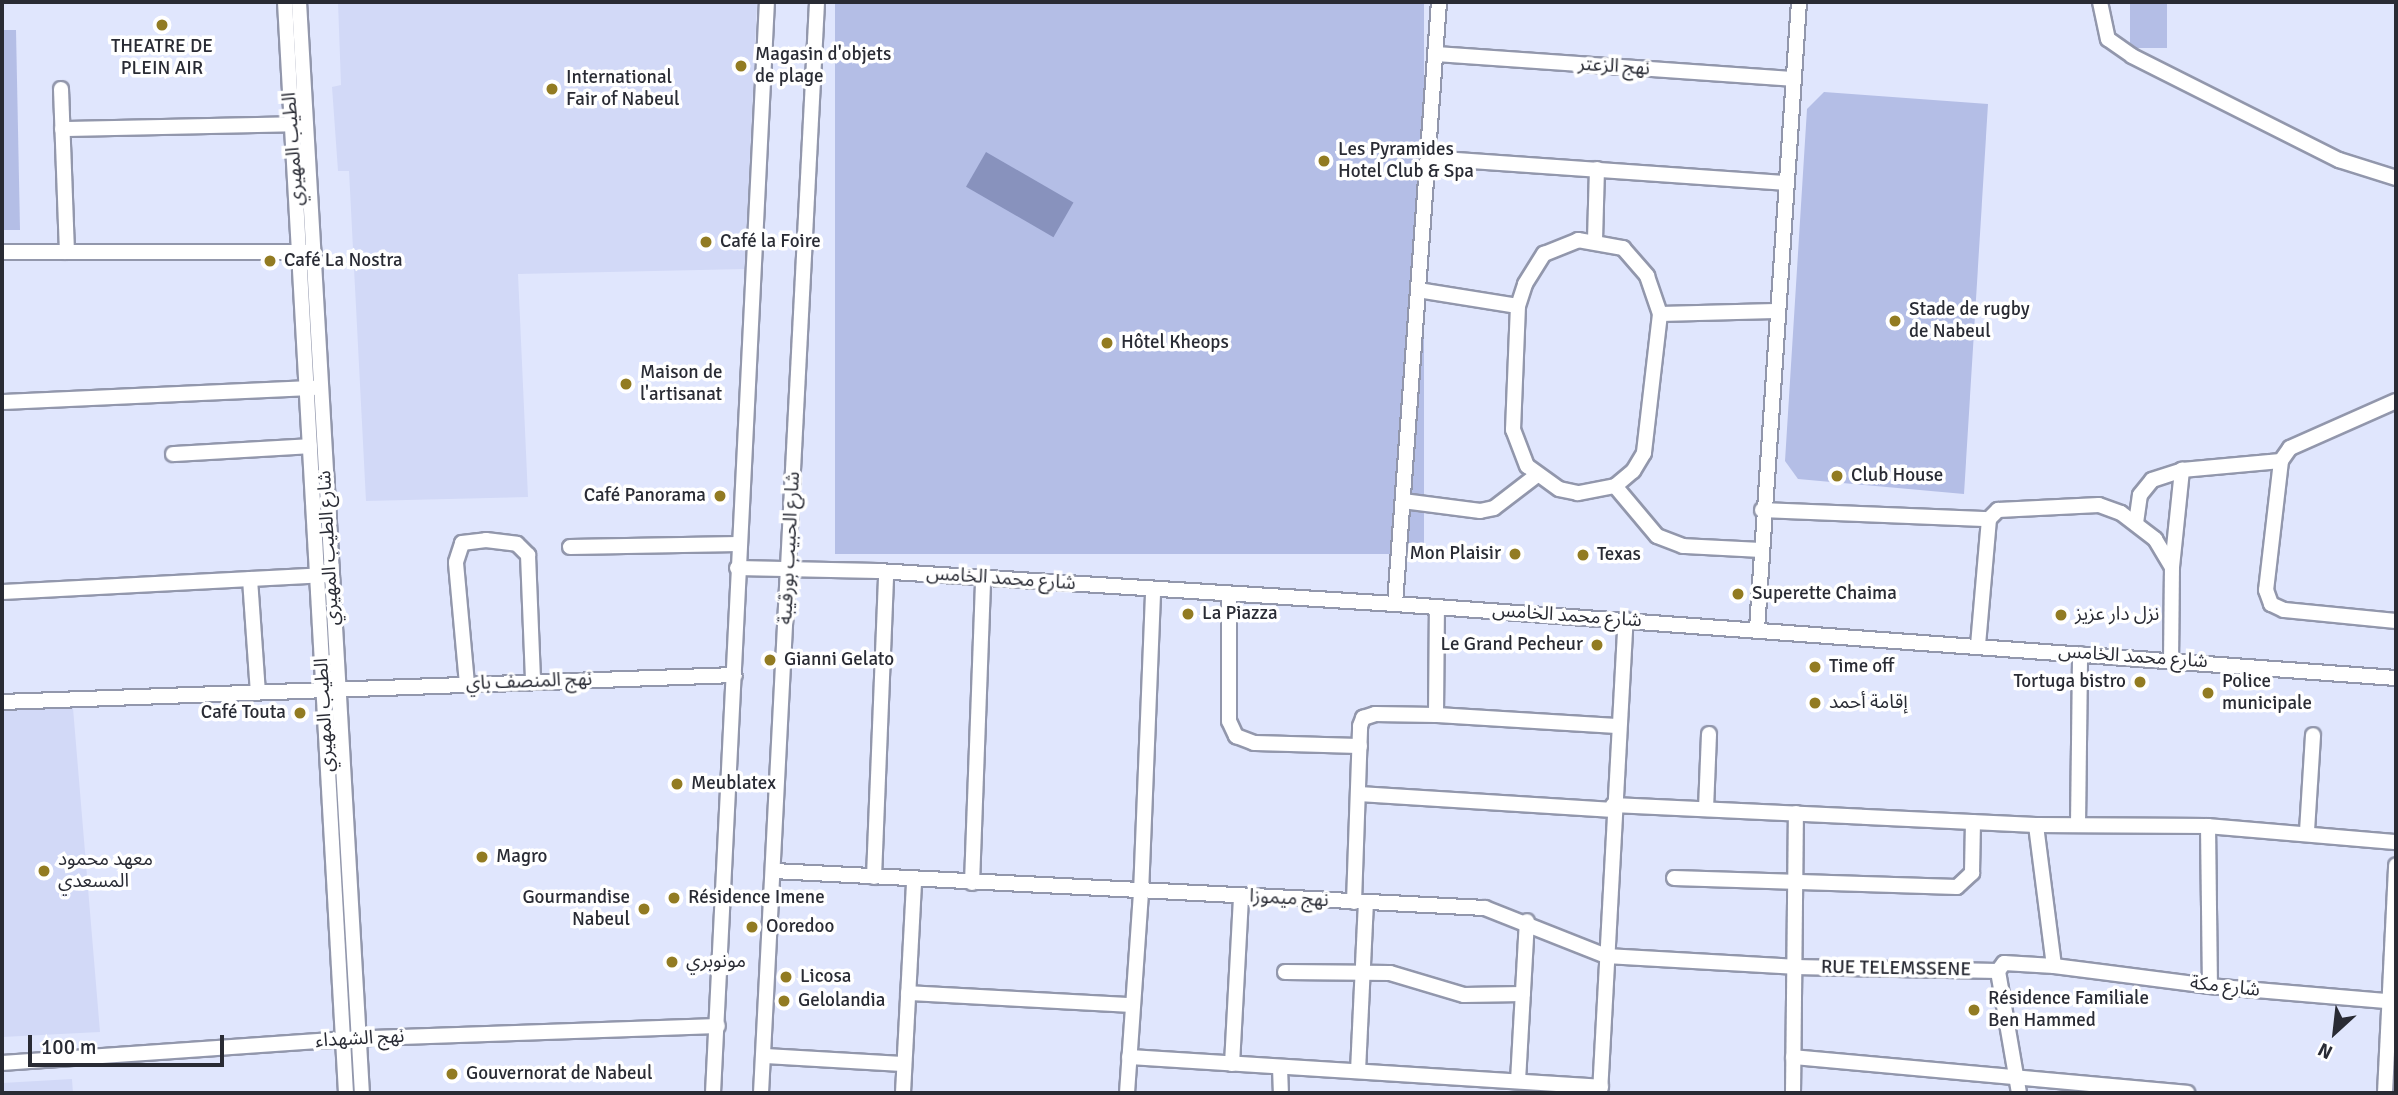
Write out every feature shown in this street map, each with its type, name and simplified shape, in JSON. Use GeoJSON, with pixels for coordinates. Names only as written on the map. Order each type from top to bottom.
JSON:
{"type":"FeatureCollection","features":[{"type":"Feature","properties":{"kind":"street","name":"الطيب المهيري"},"geometry":{"type":"LineString","coordinates":[[285,2],[299,124]]}},
{"type":"Feature","properties":{"kind":"street","name":"شارع الطيب المهيري"},"geometry":{"type":"LineString","coordinates":[[299,2],[299,124],[323,575],[362,1093]]}},
{"type":"Feature","properties":{"kind":"street"},"geometry":{"type":"LineString","coordinates":[[713,1093],[735,675],[738,544],[767,2]]}},
{"type":"Feature","properties":{"kind":"street","name":"شارع الحبيب بورقيبة"},"geometry":{"type":"LineString","coordinates":[[761,1093],[817,2]]}},
{"type":"Feature","properties":{"kind":"street"},"geometry":{"type":"LineString","coordinates":[[1395,604],[1439,2]]}},
{"type":"Feature","properties":{"kind":"street"},"geometry":{"type":"LineString","coordinates":[[1757,629],[1759,551],[1775,312],[1799,2]]}},
{"type":"Feature","properties":{"kind":"street"},"geometry":{"type":"LineString","coordinates":[[2100,2],[2108,39],[2132,56],[2339,160],[2396,178]]}},
{"type":"Feature","properties":{"kind":"street","name":"نهج الزعتر"},"geometry":{"type":"LineString","coordinates":[[1436,54],[1792,79]]}},
{"type":"Feature","properties":{"kind":"street"},"geometry":{"type":"LineString","coordinates":[[61,89],[67,251]]}},
{"type":"Feature","properties":{"kind":"street"},"geometry":{"type":"LineString","coordinates":[[62,129],[299,124]]}},
{"type":"Feature","properties":{"kind":"street"},"geometry":{"type":"LineString","coordinates":[[1428,158],[1784,183]]}},
{"type":"Feature","properties":{"kind":"street"},"geometry":{"type":"LineString","coordinates":[[1595,240],[1597,169]]}},
{"type":"Feature","properties":{"kind":"street"},"geometry":{"type":"LineString","coordinates":[[1595,240],[1623,248],[1635,259],[1655,293],[1660,314],[1644,453],[1633,471],[1615,486],[1578,494],[1559,489],[1537,475],[1518,449],[1513,430],[1518,306],[1529,276],[1544,254],[1561,244],[1595,240]]}},
{"type":"Feature","properties":{"kind":"street"},"geometry":{"type":"LineString","coordinates":[[2,252],[307,252]]}},
{"type":"Feature","properties":{"kind":"street"},"geometry":{"type":"LineString","coordinates":[[1418,290],[1518,306]]}},
{"type":"Feature","properties":{"kind":"street"},"geometry":{"type":"LineString","coordinates":[[1660,314],[1775,312]]}},
{"type":"Feature","properties":{"kind":"street"},"geometry":{"type":"LineString","coordinates":[[2,401],[315,388],[310,446],[323,575],[2,592]]}},
{"type":"Feature","properties":{"kind":"street"},"geometry":{"type":"LineString","coordinates":[[2396,401],[2291,448],[2281,461],[2266,590],[2271,604],[2284,610],[2396,621]]}},
{"type":"Feature","properties":{"kind":"street"},"geometry":{"type":"LineString","coordinates":[[173,454],[310,446]]}},
{"type":"Feature","properties":{"kind":"street"},"geometry":{"type":"LineString","coordinates":[[2136,523],[2140,495],[2152,480],[2182,470],[2281,461]]}},
{"type":"Feature","properties":{"kind":"street"},"geometry":{"type":"LineString","coordinates":[[2171,660],[2172,567],[2182,470]]}},
{"type":"Feature","properties":{"kind":"street"},"geometry":{"type":"LineString","coordinates":[[1403,501],[1480,511],[1503,504],[1537,475]]}},
{"type":"Feature","properties":{"kind":"street"},"geometry":{"type":"LineString","coordinates":[[1615,486],[1657,536],[1683,546],[1759,551]]}},
{"type":"Feature","properties":{"kind":"street"},"geometry":{"type":"LineString","coordinates":[[1978,645],[1989,519],[1998,510],[2099,505],[2136,523],[2155,539],[2172,567]]}},
{"type":"Feature","properties":{"kind":"street"},"geometry":{"type":"LineString","coordinates":[[1762,510],[1989,519]]}},
{"type":"Feature","properties":{"kind":"street"},"geometry":{"type":"LineString","coordinates":[[467,684],[456,562],[461,543],[486,540],[509,541],[528,555],[533,681]]}},
{"type":"Feature","properties":{"kind":"street"},"geometry":{"type":"LineString","coordinates":[[570,547],[738,544]]}},
{"type":"Feature","properties":{"kind":"street","name":"شارع محمد الخامس"},"geometry":{"type":"LineString","coordinates":[[737,568],[886,572],[1395,604],[2396,678]]}},
{"type":"Feature","properties":{"kind":"street"},"geometry":{"type":"LineString","coordinates":[[874,877],[886,572]]}},
{"type":"Feature","properties":{"kind":"street"},"geometry":{"type":"LineString","coordinates":[[972,883],[983,578]]}},
{"type":"Feature","properties":{"kind":"street"},"geometry":{"type":"LineString","coordinates":[[250,579],[258,692]]}},
{"type":"Feature","properties":{"kind":"street"},"geometry":{"type":"LineString","coordinates":[[1127,1093],[1130,1005],[1141,893],[1153,589]]}},
{"type":"Feature","properties":{"kind":"street"},"geometry":{"type":"LineString","coordinates":[[1229,594],[1229,721],[1236,736],[1254,743],[1360,746]]}},
{"type":"Feature","properties":{"kind":"street"},"geometry":{"type":"LineString","coordinates":[[1436,715],[1437,607]]}},
{"type":"Feature","properties":{"kind":"street"},"geometry":{"type":"LineString","coordinates":[[1129,1057],[1358,1072],[1464,1086],[1518,1082],[1601,1090],[1613,808],[1626,620]]}},
{"type":"Feature","properties":{"kind":"street"},"geometry":{"type":"LineString","coordinates":[[2078,825],[2080,654]]}},
{"type":"Feature","properties":{"kind":"street","name":"نهج المنصف باي"},"geometry":{"type":"LineString","coordinates":[[2,702],[735,675]]}},
{"type":"Feature","properties":{"kind":"street","name":"الطيب المهيري"},"geometry":{"type":"LineString","coordinates":[[330,690],[346,1093]]}},
{"type":"Feature","properties":{"kind":"street"},"geometry":{"type":"LineString","coordinates":[[1358,1072],[1364,971],[1360,903],[1360,726],[1367,716],[1436,715],[1618,726]]}},
{"type":"Feature","properties":{"kind":"street"},"geometry":{"type":"LineString","coordinates":[[1706,809],[1709,734]]}},
{"type":"Feature","properties":{"kind":"street"},"geometry":{"type":"LineString","coordinates":[[2307,831],[2313,734]]}},
{"type":"Feature","properties":{"kind":"street"},"geometry":{"type":"LineString","coordinates":[[1359,794],[1613,808],[1706,809],[2036,825],[2208,826],[2307,831],[2396,842]]}},
{"type":"Feature","properties":{"kind":"street"},"geometry":{"type":"LineString","coordinates":[[1793,1093],[1796,814]]}},
{"type":"Feature","properties":{"kind":"street"},"geometry":{"type":"LineString","coordinates":[[1674,878],[1957,887],[1972,873],[1973,822]]}},
{"type":"Feature","properties":{"kind":"street"},"geometry":{"type":"LineString","coordinates":[[2036,825],[2054,966]]}},
{"type":"Feature","properties":{"kind":"street"},"geometry":{"type":"LineString","coordinates":[[2208,826],[2210,986]]}},
{"type":"Feature","properties":{"kind":"street"},"geometry":{"type":"LineString","coordinates":[[2385,1093],[2395,1002],[2396,865]]}},
{"type":"Feature","properties":{"kind":"street","name":"نهج ميموزا"},"geometry":{"type":"LineString","coordinates":[[774,871],[1141,893],[1485,908],[1527,921],[1606,956],[1794,967]]}},
{"type":"Feature","properties":{"kind":"street"},"geometry":{"type":"LineString","coordinates":[[903,1093],[914,880]]}},
{"type":"Feature","properties":{"kind":"street"},"geometry":{"type":"LineString","coordinates":[[1232,1063],[1241,897]]}},
{"type":"Feature","properties":{"kind":"street"},"geometry":{"type":"LineString","coordinates":[[1518,1082],[1527,921]]}},
{"type":"Feature","properties":{"kind":"street","name":"شارع مكة"},"geometry":{"type":"LineString","coordinates":[[1998,971],[2004,963],[2054,966],[2210,986],[2395,1002]]}},
{"type":"Feature","properties":{"kind":"street","name":"RUE TELEMSSENE"},"geometry":{"type":"LineString","coordinates":[[1794,967],[1998,971]]}},
{"type":"Feature","properties":{"kind":"street"},"geometry":{"type":"LineString","coordinates":[[1285,972],[1364,971],[1413,977],[1464,995],[1523,993]]}},
{"type":"Feature","properties":{"kind":"street"},"geometry":{"type":"LineString","coordinates":[[1998,971],[2018,1074],[2019,1093]]}},
{"type":"Feature","properties":{"kind":"street"},"geometry":{"type":"LineString","coordinates":[[908,992],[1130,1005]]}},
{"type":"Feature","properties":{"kind":"street","name":"نهج الشهداء"},"geometry":{"type":"LineString","coordinates":[[2,1063],[359,1038],[718,1026]]}},
{"type":"Feature","properties":{"kind":"street"},"geometry":{"type":"LineString","coordinates":[[764,1056],[904,1064]]}},
{"type":"Feature","properties":{"kind":"street"},"geometry":{"type":"LineString","coordinates":[[1793,1058],[2018,1074],[2186,1093]]}},
{"type":"Feature","properties":{"kind":"street"},"geometry":{"type":"LineString","coordinates":[[1280,1067],[1281,1093]]}},
{"type":"Feature","properties":{"kind":"shaded area"},"geometry":{"type":"Polygon","coordinates":[[[338,2],[757,2],[745,269],[518,274],[528,497],[366,501],[349,171],[338,171],[332,87],[341,85],[338,2]]]}},
{"type":"Feature","properties":{"kind":"shaded area","name":"Hôtel Kheops"},"geometry":{"type":"Polygon","coordinates":[[[835,2],[1424,2],[1424,554],[835,554],[835,2]]]}},
{"type":"Feature","properties":{"kind":"shaded area"},"geometry":{"type":"Polygon","coordinates":[[[2130,2],[2167,2],[2167,48],[2130,48],[2130,2]]]}},
{"type":"Feature","properties":{"kind":"shaded area"},"geometry":{"type":"Polygon","coordinates":[[[2,30],[16,30],[20,230],[2,230],[2,30]]]}},
{"type":"Feature","properties":{"kind":"shaded area"},"geometry":{"type":"Polygon","coordinates":[[[1824,92],[1988,104],[1964,494],[1798,479],[1785,461],[1807,109],[1824,92]]]}},
{"type":"Feature","properties":{"kind":"shaded area"},"geometry":{"type":"Polygon","coordinates":[[[986,152],[1073,202],[1053,237],[966,187],[986,152]]]}},
{"type":"Feature","properties":{"kind":"shaded area","name":"معهد محمود المسعدي"},"geometry":{"type":"Polygon","coordinates":[[[73,708],[100,1032],[2,1037],[2,710],[73,708]]]}},
{"type":"Feature","properties":{"kind":"shaded area"},"geometry":{"type":"Polygon","coordinates":[[[72,1079],[73,1093],[2,1093],[2,1083],[72,1079]]]}},
{"type":"Feature","properties":{"kind":"place","name":"THEATRE DE PLEIN AIR"},"geometry":{"type":"Point","coordinates":[162,25]}},
{"type":"Feature","properties":{"kind":"place","name":"Magasin d'objets de plage"},"geometry":{"type":"Point","coordinates":[741,66]}},
{"type":"Feature","properties":{"kind":"place","name":"International Fair of Nabeul"},"geometry":{"type":"Point","coordinates":[552,89]}},
{"type":"Feature","properties":{"kind":"place","name":"Les Pyramides Hotel Club & Spa"},"geometry":{"type":"Point","coordinates":[1324,161]}},
{"type":"Feature","properties":{"kind":"place","name":"Café la Foire"},"geometry":{"type":"Point","coordinates":[706,242]}},
{"type":"Feature","properties":{"kind":"place","name":"Café La Nostra"},"geometry":{"type":"Point","coordinates":[270,261]}},
{"type":"Feature","properties":{"kind":"place","name":"Stade de rugby de Nabeul"},"geometry":{"type":"Point","coordinates":[1895,321]}},
{"type":"Feature","properties":{"kind":"place","name":"Hôtel Kheops"},"geometry":{"type":"Point","coordinates":[1107,343]}},
{"type":"Feature","properties":{"kind":"place","name":"Maison de l'artisanat"},"geometry":{"type":"Point","coordinates":[626,384]}},
{"type":"Feature","properties":{"kind":"place","name":"Club House"},"geometry":{"type":"Point","coordinates":[1837,476]}},
{"type":"Feature","properties":{"kind":"place","name":"Café Panorama"},"geometry":{"type":"Point","coordinates":[720,496]}},
{"type":"Feature","properties":{"kind":"place","name":"Mon Plaisir"},"geometry":{"type":"Point","coordinates":[1515,554]}},
{"type":"Feature","properties":{"kind":"place","name":"Texas"},"geometry":{"type":"Point","coordinates":[1583,555]}},
{"type":"Feature","properties":{"kind":"place","name":"Superette Chaima"},"geometry":{"type":"Point","coordinates":[1738,594]}},
{"type":"Feature","properties":{"kind":"place","name":"La Piazza"},"geometry":{"type":"Point","coordinates":[1188,614]}},
{"type":"Feature","properties":{"kind":"place","name":"نزل دار عزيز"},"geometry":{"type":"Point","coordinates":[2061,615]}},
{"type":"Feature","properties":{"kind":"place","name":"Le Grand Pecheur"},"geometry":{"type":"Point","coordinates":[1597,645]}},
{"type":"Feature","properties":{"kind":"place","name":"Gianni Gelato"},"geometry":{"type":"Point","coordinates":[770,660]}},
{"type":"Feature","properties":{"kind":"place","name":"Time off"},"geometry":{"type":"Point","coordinates":[1815,667]}},
{"type":"Feature","properties":{"kind":"place","name":"Tortuga bistro"},"geometry":{"type":"Point","coordinates":[2140,682]}},
{"type":"Feature","properties":{"kind":"place","name":"Police municipale"},"geometry":{"type":"Point","coordinates":[2208,693]}},
{"type":"Feature","properties":{"kind":"place","name":"إقامة أحمد"},"geometry":{"type":"Point","coordinates":[1815,703]}},
{"type":"Feature","properties":{"kind":"place","name":"Café Touta"},"geometry":{"type":"Point","coordinates":[300,713]}},
{"type":"Feature","properties":{"kind":"place","name":"Meublatex"},"geometry":{"type":"Point","coordinates":[677,784]}},
{"type":"Feature","properties":{"kind":"place","name":"Magro"},"geometry":{"type":"Point","coordinates":[482,857]}},
{"type":"Feature","properties":{"kind":"place","name":"معهد محمود المسعدي"},"geometry":{"type":"Point","coordinates":[44,871]}},
{"type":"Feature","properties":{"kind":"place","name":"Résidence Imene"},"geometry":{"type":"Point","coordinates":[674,898]}},
{"type":"Feature","properties":{"kind":"place","name":"Gourmandise Nabeul"},"geometry":{"type":"Point","coordinates":[644,909]}},
{"type":"Feature","properties":{"kind":"place","name":"Ooredoo"},"geometry":{"type":"Point","coordinates":[752,927]}},
{"type":"Feature","properties":{"kind":"place","name":"مونوبري"},"geometry":{"type":"Point","coordinates":[672,962]}},
{"type":"Feature","properties":{"kind":"place","name":"Licosa"},"geometry":{"type":"Point","coordinates":[786,977]}},
{"type":"Feature","properties":{"kind":"place","name":"Gelolandia"},"geometry":{"type":"Point","coordinates":[784,1001]}},
{"type":"Feature","properties":{"kind":"place","name":"Résidence Familiale Ben Hammed"},"geometry":{"type":"Point","coordinates":[1974,1010]}},
{"type":"Feature","properties":{"kind":"place","name":"Gouvernorat de Nabeul"},"geometry":{"type":"Point","coordinates":[452,1074]}}]}
